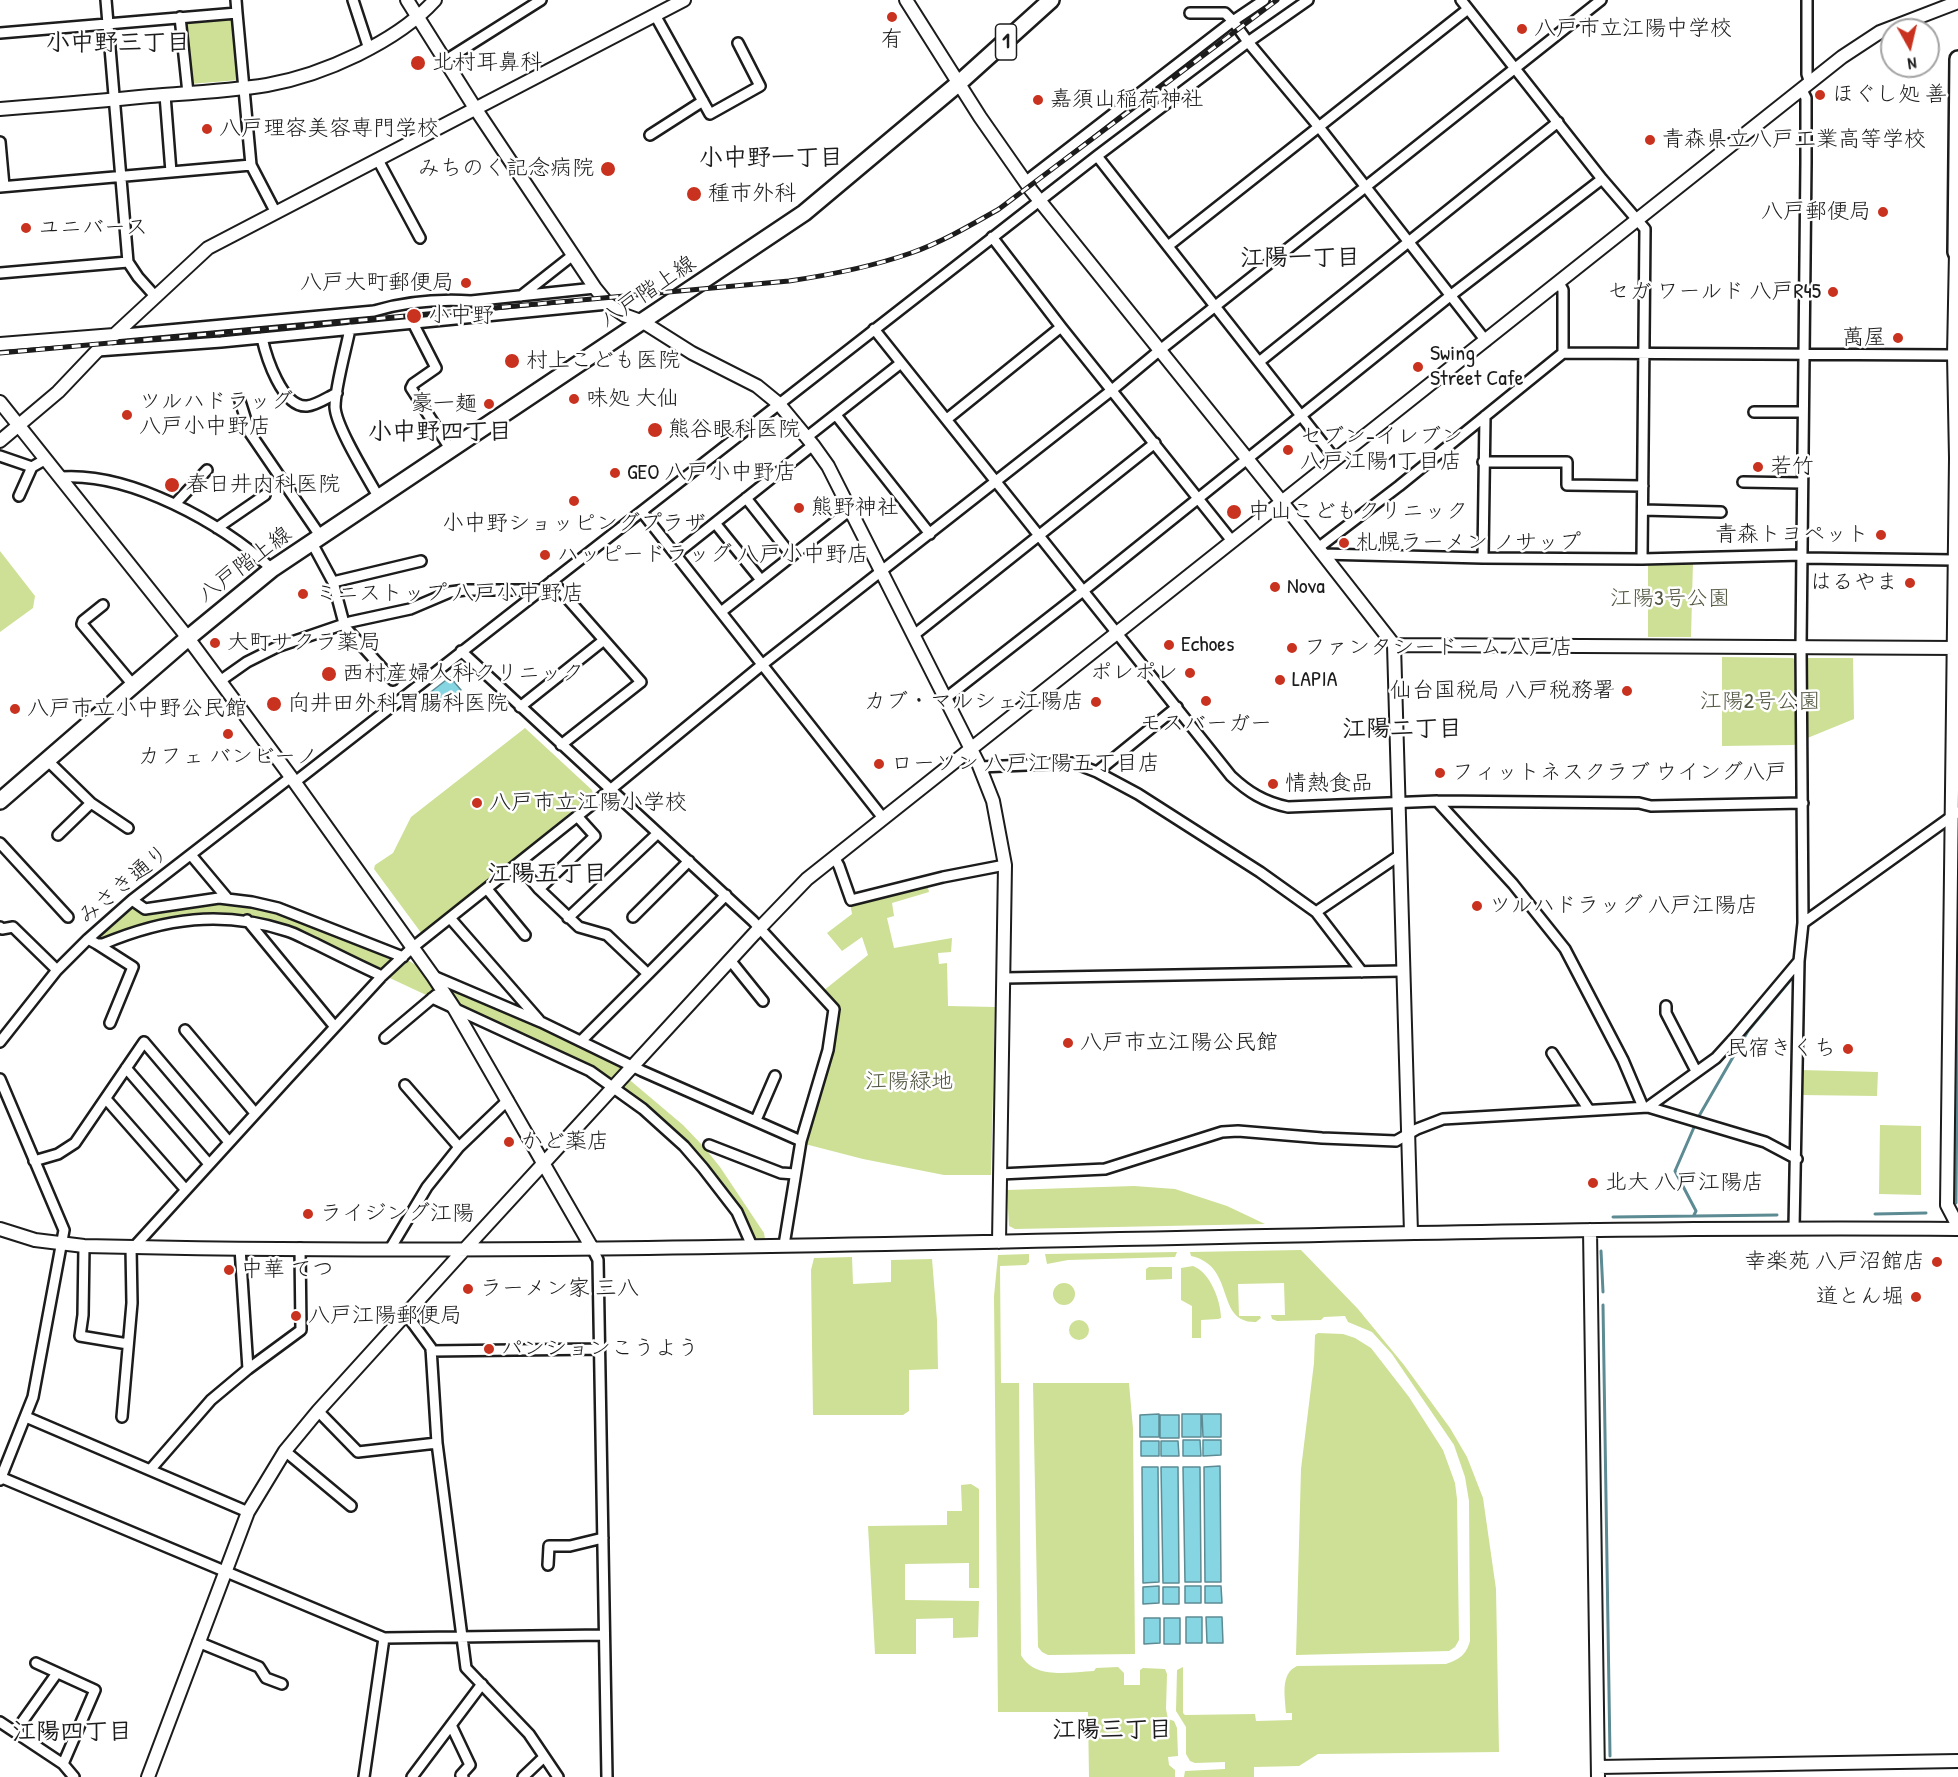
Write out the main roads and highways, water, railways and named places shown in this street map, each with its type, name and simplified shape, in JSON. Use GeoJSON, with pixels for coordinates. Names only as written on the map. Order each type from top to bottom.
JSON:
{"type":"FeatureCollection","features":[{"type":"Feature","properties":{"kind":"main road","name":"八戸階上線"},"geometry":{"type":"LineString","coordinates":[[0,801],[188,638],[272,569],[804,213],[959,83],[1051,0]]}},
{"type":"Feature","properties":{"kind":"main road"},"geometry":{"type":"LineString","coordinates":[[1957,254],[1958,59]]}},
{"type":"Feature","properties":{"kind":"water"},"geometry":{"type":"Polygon","coordinates":[[[450,677],[461,690],[433,711],[423,698],[450,677]]]}},
{"type":"Feature","properties":{"kind":"water"},"geometry":{"type":"Polygon","coordinates":[[[1159,1414],[1159,1437],[1140,1437],[1140,1415],[1159,1414]]]}},
{"type":"Feature","properties":{"kind":"water"},"geometry":{"type":"Polygon","coordinates":[[[1182,1414],[1201,1414],[1201,1437],[1182,1437],[1182,1414]]]}},
{"type":"Feature","properties":{"kind":"water"},"geometry":{"type":"Polygon","coordinates":[[[1202,1414],[1221,1414],[1221,1437],[1203,1437],[1202,1414]]]}},
{"type":"Feature","properties":{"kind":"water"},"geometry":{"type":"Polygon","coordinates":[[[1160,1415],[1179,1415],[1179,1438],[1160,1438],[1160,1415]]]}},
{"type":"Feature","properties":{"kind":"water"},"geometry":{"type":"Polygon","coordinates":[[[1183,1440],[1200,1440],[1201,1456],[1183,1456],[1183,1440]]]}},
{"type":"Feature","properties":{"kind":"water"},"geometry":{"type":"Polygon","coordinates":[[[1203,1440],[1221,1440],[1221,1455],[1203,1456],[1203,1440]]]}},
{"type":"Feature","properties":{"kind":"water"},"geometry":{"type":"Polygon","coordinates":[[[1141,1441],[1159,1441],[1159,1456],[1141,1456],[1141,1441]]]}},
{"type":"Feature","properties":{"kind":"water"},"geometry":{"type":"Polygon","coordinates":[[[1161,1441],[1178,1441],[1179,1456],[1161,1456],[1161,1441]]]}},
{"type":"Feature","properties":{"kind":"water"},"geometry":{"type":"Polygon","coordinates":[[[1220,1466],[1221,1582],[1205,1582],[1204,1467],[1220,1466]]]}},
{"type":"Feature","properties":{"kind":"water"},"geometry":{"type":"Polygon","coordinates":[[[1142,1467],[1158,1467],[1159,1582],[1143,1583],[1142,1467]]]}},
{"type":"Feature","properties":{"kind":"water"},"geometry":{"type":"Polygon","coordinates":[[[1161,1467],[1178,1467],[1179,1583],[1163,1583],[1161,1467]]]}},
{"type":"Feature","properties":{"kind":"water"},"geometry":{"type":"Polygon","coordinates":[[[1183,1467],[1200,1467],[1201,1582],[1185,1582],[1183,1467]]]}},
{"type":"Feature","properties":{"kind":"water"},"geometry":{"type":"Polygon","coordinates":[[[1159,1586],[1159,1603],[1143,1604],[1143,1587],[1159,1586]]]}},
{"type":"Feature","properties":{"kind":"water"},"geometry":{"type":"Polygon","coordinates":[[[1185,1586],[1201,1586],[1201,1603],[1185,1603],[1185,1586]]]}},
{"type":"Feature","properties":{"kind":"water"},"geometry":{"type":"Polygon","coordinates":[[[1205,1586],[1221,1586],[1222,1603],[1205,1603],[1205,1586]]]}},
{"type":"Feature","properties":{"kind":"water"},"geometry":{"type":"Polygon","coordinates":[[[1163,1587],[1179,1587],[1179,1604],[1163,1604],[1163,1587]]]}},
{"type":"Feature","properties":{"kind":"water"},"geometry":{"type":"Polygon","coordinates":[[[1186,1617],[1202,1617],[1202,1643],[1186,1643],[1186,1617]]]}},
{"type":"Feature","properties":{"kind":"water"},"geometry":{"type":"Polygon","coordinates":[[[1206,1617],[1222,1617],[1223,1643],[1207,1643],[1206,1617]]]}},
{"type":"Feature","properties":{"kind":"water"},"geometry":{"type":"Polygon","coordinates":[[[1144,1618],[1160,1618],[1160,1643],[1144,1644],[1144,1618]]]}},
{"type":"Feature","properties":{"kind":"water"},"geometry":{"type":"Polygon","coordinates":[[[1164,1618],[1180,1618],[1180,1644],[1164,1644],[1164,1618]]]}},
{"type":"Feature","properties":{"kind":"waterway"},"geometry":{"type":"LineString","coordinates":[[1956,1203],[1958,952]]}},
{"type":"Feature","properties":{"kind":"waterway"},"geometry":{"type":"LineString","coordinates":[[1699,1116],[1748,1031],[1793,977]]}},
{"type":"Feature","properties":{"kind":"waterway"},"geometry":{"type":"LineString","coordinates":[[1694,1215],[1696,1211],[1675,1171],[1695,1125]]}},
{"type":"Feature","properties":{"kind":"waterway"},"geometry":{"type":"LineString","coordinates":[[1875,1214],[1926,1213]]}},
{"type":"Feature","properties":{"kind":"waterway"},"geometry":{"type":"LineString","coordinates":[[1613,1217],[1777,1215]]}},
{"type":"Feature","properties":{"kind":"waterway"},"geometry":{"type":"LineString","coordinates":[[1601,1251],[1603,1292]]}},
{"type":"Feature","properties":{"kind":"waterway"},"geometry":{"type":"LineString","coordinates":[[1603,1305],[1610,1756]]}},
{"type":"Feature","properties":{"kind":"railway"},"geometry":{"type":"LineString","coordinates":[[0,353],[789,281],[881,262],[934,244],[999,209],[1277,0]]}},
{"type":"Feature","properties":{"kind":"place","name":"有"},"geometry":{"type":"Point","coordinates":[892,17]}},
{"type":"Feature","properties":{"kind":"place","name":"八戸市立江陽中学校"},"geometry":{"type":"Point","coordinates":[1522,29]}},
{"type":"Feature","properties":{"kind":"place","name":"北村耳鼻科"},"geometry":{"type":"Point","coordinates":[418,63]}},
{"type":"Feature","properties":{"kind":"place","name":"ほぐし処 善"},"geometry":{"type":"Point","coordinates":[1820,95]}},
{"type":"Feature","properties":{"kind":"place","name":"嘉須山稲荷神社"},"geometry":{"type":"Point","coordinates":[1038,100]}},
{"type":"Feature","properties":{"kind":"place","name":"八戸理容美容専門学校"},"geometry":{"type":"Point","coordinates":[207,129]}},
{"type":"Feature","properties":{"kind":"place","name":"青森県立八戸工業高等学校"},"geometry":{"type":"Point","coordinates":[1650,140]}},
{"type":"Feature","properties":{"kind":"place","name":"みちのく記念病院"},"geometry":{"type":"Point","coordinates":[608,169]}},
{"type":"Feature","properties":{"kind":"place","name":"種市外科"},"geometry":{"type":"Point","coordinates":[694,194]}},
{"type":"Feature","properties":{"kind":"place","name":"八戸郵便局"},"geometry":{"type":"Point","coordinates":[1883,212]}},
{"type":"Feature","properties":{"kind":"place","name":"ユニバース"},"geometry":{"type":"Point","coordinates":[26,228]}},
{"type":"Feature","properties":{"kind":"place","name":"八戸大町郵便局"},"geometry":{"type":"Point","coordinates":[466,283]}},
{"type":"Feature","properties":{"kind":"place","name":"セガ ワールド 八戸R45"},"geometry":{"type":"Point","coordinates":[1833,292]}},
{"type":"Feature","properties":{"kind":"place","name":"小中野"},"geometry":{"type":"Point","coordinates":[414,316]}},
{"type":"Feature","properties":{"kind":"place","name":"萬屋"},"geometry":{"type":"Point","coordinates":[1898,338]}},
{"type":"Feature","properties":{"kind":"place","name":"村上こども医院"},"geometry":{"type":"Point","coordinates":[512,361]}},
{"type":"Feature","properties":{"kind":"place","name":"Swing Street Cafe"},"geometry":{"type":"Point","coordinates":[1418,367]}},
{"type":"Feature","properties":{"kind":"place","name":"味処 大仙"},"geometry":{"type":"Point","coordinates":[574,399]}},
{"type":"Feature","properties":{"kind":"place","name":"豪一麺"},"geometry":{"type":"Point","coordinates":[489,404]}},
{"type":"Feature","properties":{"kind":"place","name":"ツルハドラッグ 八戸小中野店"},"geometry":{"type":"Point","coordinates":[127,415]}},
{"type":"Feature","properties":{"kind":"place","name":"熊谷眼科医院"},"geometry":{"type":"Point","coordinates":[655,430]}},
{"type":"Feature","properties":{"kind":"place","name":"セブン-イレブン 八戸江陽1丁目店"},"geometry":{"type":"Point","coordinates":[1288,450]}},
{"type":"Feature","properties":{"kind":"place","name":"若竹"},"geometry":{"type":"Point","coordinates":[1758,467]}},
{"type":"Feature","properties":{"kind":"place","name":"GEO 八戸小中野店"},"geometry":{"type":"Point","coordinates":[615,473]}},
{"type":"Feature","properties":{"kind":"place","name":"春日井内科医院"},"geometry":{"type":"Point","coordinates":[172,485]}},
{"type":"Feature","properties":{"kind":"place","name":"小中野ショッピングプラザ"},"geometry":{"type":"Point","coordinates":[574,501]}},
{"type":"Feature","properties":{"kind":"place","name":"熊野神社"},"geometry":{"type":"Point","coordinates":[799,508]}},
{"type":"Feature","properties":{"kind":"place","name":"中山こどもクリニック"},"geometry":{"type":"Point","coordinates":[1234,512]}},
{"type":"Feature","properties":{"kind":"place","name":"青森トヨペット"},"geometry":{"type":"Point","coordinates":[1881,535]}},
{"type":"Feature","properties":{"kind":"place","name":"札幌ラーメン ノサップ"},"geometry":{"type":"Point","coordinates":[1344,543]}},
{"type":"Feature","properties":{"kind":"place","name":"ハッピードラッグ 八戸小中野店"},"geometry":{"type":"Point","coordinates":[545,555]}},
{"type":"Feature","properties":{"kind":"place","name":"はるやま"},"geometry":{"type":"Point","coordinates":[1910,583]}},
{"type":"Feature","properties":{"kind":"place","name":"Nova"},"geometry":{"type":"Point","coordinates":[1275,587]}},
{"type":"Feature","properties":{"kind":"place","name":"ミニストップ 八戸小中野店"},"geometry":{"type":"Point","coordinates":[303,594]}},
{"type":"Feature","properties":{"kind":"place","name":"大町サクラ薬局"},"geometry":{"type":"Point","coordinates":[215,643]}},
{"type":"Feature","properties":{"kind":"place","name":"Echoes"},"geometry":{"type":"Point","coordinates":[1169,645]}},
{"type":"Feature","properties":{"kind":"place","name":"ファンタシードーム 八戸店"},"geometry":{"type":"Point","coordinates":[1292,648]}},
{"type":"Feature","properties":{"kind":"place","name":"ポレポレ"},"geometry":{"type":"Point","coordinates":[1190,673]}},
{"type":"Feature","properties":{"kind":"place","name":"西村産婦人科クリニック"},"geometry":{"type":"Point","coordinates":[329,674]}},
{"type":"Feature","properties":{"kind":"place","name":"LAPIA"},"geometry":{"type":"Point","coordinates":[1280,680]}},
{"type":"Feature","properties":{"kind":"place","name":"仙台国税局 八戸税務署"},"geometry":{"type":"Point","coordinates":[1627,691]}},
{"type":"Feature","properties":{"kind":"place","name":"モスバーガー"},"geometry":{"type":"Point","coordinates":[1206,701]}},
{"type":"Feature","properties":{"kind":"place","name":"カブ・マルシェ江陽店"},"geometry":{"type":"Point","coordinates":[1096,702]}},
{"type":"Feature","properties":{"kind":"place","name":"向井田外科胃腸科医院"},"geometry":{"type":"Point","coordinates":[274,704]}},
{"type":"Feature","properties":{"kind":"place","name":"八戸市立小中野公民館"},"geometry":{"type":"Point","coordinates":[15,709]}},
{"type":"Feature","properties":{"kind":"place","name":"カフェ バンビーノ"},"geometry":{"type":"Point","coordinates":[228,734]}},
{"type":"Feature","properties":{"kind":"place","name":"ローソン 八戸江陽五丁目店"},"geometry":{"type":"Point","coordinates":[879,764]}},
{"type":"Feature","properties":{"kind":"place","name":"フィットネスクラブ ウイング八戸"},"geometry":{"type":"Point","coordinates":[1440,773]}},
{"type":"Feature","properties":{"kind":"place","name":"情熱食品"},"geometry":{"type":"Point","coordinates":[1273,784]}},
{"type":"Feature","properties":{"kind":"place","name":"八戸市立江陽小学校"},"geometry":{"type":"Point","coordinates":[477,803]}},
{"type":"Feature","properties":{"kind":"place","name":"ツルハドラッグ 八戸江陽店"},"geometry":{"type":"Point","coordinates":[1477,906]}},
{"type":"Feature","properties":{"kind":"place","name":"八戸市立江陽公民館"},"geometry":{"type":"Point","coordinates":[1068,1043]}},
{"type":"Feature","properties":{"kind":"place","name":"民宿きくち"},"geometry":{"type":"Point","coordinates":[1848,1049]}},
{"type":"Feature","properties":{"kind":"place","name":"かど薬店"},"geometry":{"type":"Point","coordinates":[509,1142]}},
{"type":"Feature","properties":{"kind":"place","name":"北大 八戸江陽店"},"geometry":{"type":"Point","coordinates":[1593,1183]}},
{"type":"Feature","properties":{"kind":"place","name":"ライジング江陽"},"geometry":{"type":"Point","coordinates":[308,1214]}},
{"type":"Feature","properties":{"kind":"place","name":"幸楽苑 八戸沼館店"},"geometry":{"type":"Point","coordinates":[1937,1262]}},
{"type":"Feature","properties":{"kind":"place","name":"中華 てつ"},"geometry":{"type":"Point","coordinates":[229,1270]}},
{"type":"Feature","properties":{"kind":"place","name":"ラーメン家 三八"},"geometry":{"type":"Point","coordinates":[468,1289]}},
{"type":"Feature","properties":{"kind":"place","name":"道とん堀"},"geometry":{"type":"Point","coordinates":[1916,1297]}},
{"type":"Feature","properties":{"kind":"place","name":"八戸江陽郵便局"},"geometry":{"type":"Point","coordinates":[296,1316]}},
{"type":"Feature","properties":{"kind":"place","name":"パンションこうよう"},"geometry":{"type":"Point","coordinates":[489,1349]}},
{"type":"Feature","properties":{"kind":"district","name":"小中野三丁目"},"geometry":{"type":"Point","coordinates":[118,44]}},
{"type":"Feature","properties":{"kind":"district","name":"小中野一丁目"},"geometry":{"type":"Point","coordinates":[771,159]}},
{"type":"Feature","properties":{"kind":"district","name":"江陽一丁目"},"geometry":{"type":"Point","coordinates":[1300,259]}},
{"type":"Feature","properties":{"kind":"district","name":"小中野四丁目"},"geometry":{"type":"Point","coordinates":[440,433]}},
{"type":"Feature","properties":{"kind":"district","name":"江陽二丁目"},"geometry":{"type":"Point","coordinates":[1402,730]}},
{"type":"Feature","properties":{"kind":"district","name":"江陽五丁目"},"geometry":{"type":"Point","coordinates":[547,875]}},
{"type":"Feature","properties":{"kind":"district","name":"江陽三丁目"},"geometry":{"type":"Point","coordinates":[1112,1731]}},
{"type":"Feature","properties":{"kind":"district","name":"江陽四丁目"},"geometry":{"type":"Point","coordinates":[72,1733]}},
{"type":"Feature","properties":{"kind":"park label","name":"江陽3号公園"},"geometry":{"type":"Point","coordinates":[1670,599]}},
{"type":"Feature","properties":{"kind":"park label","name":"江陽2号公園"},"geometry":{"type":"Point","coordinates":[1760,702]}},
{"type":"Feature","properties":{"kind":"park label","name":"江陽緑地"},"geometry":{"type":"Point","coordinates":[909,1082]}}]}
